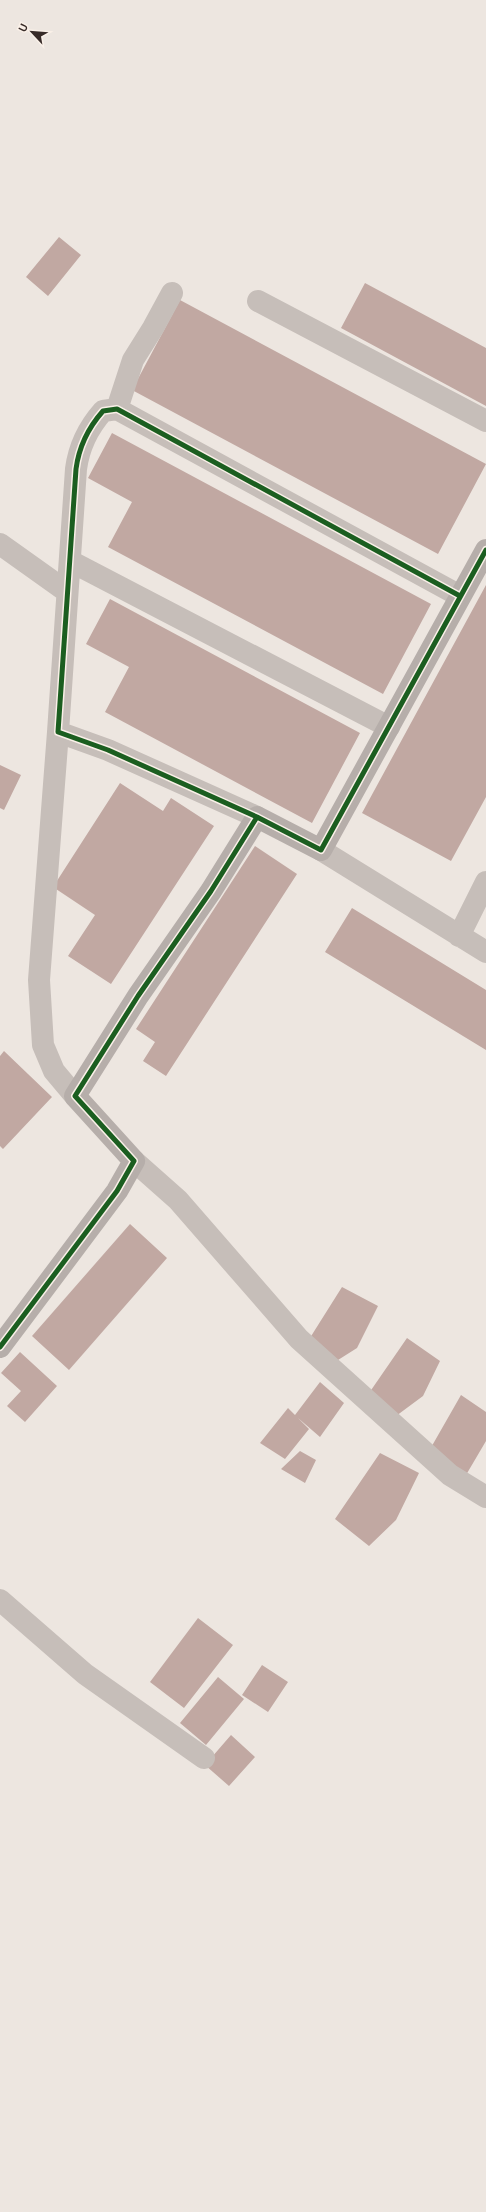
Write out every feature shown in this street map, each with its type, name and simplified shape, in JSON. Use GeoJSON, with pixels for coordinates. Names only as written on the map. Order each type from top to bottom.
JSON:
{"type":"FeatureCollection","features":[{"type":"Feature","properties":{"kind":"street"},"geometry":{"type":"LineString","coordinates":[[117,409],[133,360],[154,328],[172,293]]}},
{"type":"Feature","properties":{"kind":"street"},"geometry":{"type":"LineString","coordinates":[[258,301],[486,421]]}},
{"type":"Feature","properties":{"kind":"street"},"geometry":{"type":"LineString","coordinates":[[460,596],[117,409],[103,410],[94,420],[79,450],[76,469],[39,980],[43,1046],[54,1071],[75,1096],[134,1161],[178,1200],[299,1339],[450,1475],[486,1497]]}},
{"type":"Feature","properties":{"kind":"street"},"geometry":{"type":"LineString","coordinates":[[0,544],[66,591]]}},
{"type":"Feature","properties":{"kind":"street"},"geometry":{"type":"LineString","coordinates":[[322,850],[486,550]]}},
{"type":"Feature","properties":{"kind":"street"},"geometry":{"type":"LineString","coordinates":[[70,561],[389,727]]}},
{"type":"Feature","properties":{"kind":"street"},"geometry":{"type":"LineString","coordinates":[[58,732],[108,750],[257,817],[322,850],[486,952]]}},
{"type":"Feature","properties":{"kind":"street"},"geometry":{"type":"LineString","coordinates":[[75,1096],[138,996],[212,891],[257,817]]}},
{"type":"Feature","properties":{"kind":"street"},"geometry":{"type":"LineString","coordinates":[[459,936],[486,882]]}},
{"type":"Feature","properties":{"kind":"street"},"geometry":{"type":"LineString","coordinates":[[0,1347],[117,1191],[134,1161]]}},
{"type":"Feature","properties":{"kind":"street"},"geometry":{"type":"LineString","coordinates":[[0,1600],[85,1674],[204,1758]]}},
{"type":"Feature","properties":{"kind":"building"},"geometry":{"type":"Polygon","coordinates":[[[59,237],[81,255],[48,296],[26,277],[59,237]]]}},
{"type":"Feature","properties":{"kind":"building"},"geometry":{"type":"Polygon","coordinates":[[[365,283],[486,348],[486,406],[341,328],[365,283]]]}},
{"type":"Feature","properties":{"kind":"building"},"geometry":{"type":"Polygon","coordinates":[[[180,300],[486,464],[438,554],[132,390],[180,300]]]}},
{"type":"Feature","properties":{"kind":"building"},"geometry":{"type":"Polygon","coordinates":[[[112,433],[431,604],[383,694],[108,547],[132,502],[88,478],[112,433]]]}},
{"type":"Feature","properties":{"kind":"building"},"geometry":{"type":"Polygon","coordinates":[[[486,585],[486,797],[451,861],[362,813],[486,585]]]}},
{"type":"Feature","properties":{"kind":"building"},"geometry":{"type":"Polygon","coordinates":[[[110,599],[360,733],[312,823],[105,712],[129,667],[86,644],[110,599]]]}},
{"type":"Feature","properties":{"kind":"building"},"geometry":{"type":"Polygon","coordinates":[[[0,765],[21,775],[4,810],[0,808],[0,765]]]}},
{"type":"Feature","properties":{"kind":"building"},"geometry":{"type":"Polygon","coordinates":[[[120,783],[163,811],[171,798],[214,826],[111,984],[68,956],[95,915],[53,887],[120,783]]]}},
{"type":"Feature","properties":{"kind":"building"},"geometry":{"type":"Polygon","coordinates":[[[255,846],[297,874],[166,1076],[143,1061],[155,1042],[136,1029],[255,846]]]}},
{"type":"Feature","properties":{"kind":"building"},"geometry":{"type":"Polygon","coordinates":[[[352,908],[486,990],[486,1050],[325,952],[352,908]]]}},
{"type":"Feature","properties":{"kind":"building"},"geometry":{"type":"Polygon","coordinates":[[[4,1051],[52,1097],[3,1149],[0,1146],[0,1056],[4,1051]]]}},
{"type":"Feature","properties":{"kind":"building"},"geometry":{"type":"Polygon","coordinates":[[[130,1224],[167,1258],[69,1370],[32,1336],[130,1224]]]}},
{"type":"Feature","properties":{"kind":"building"},"geometry":{"type":"Polygon","coordinates":[[[342,1287],[378,1306],[357,1348],[338,1360],[308,1341],[342,1287]]]}},
{"type":"Feature","properties":{"kind":"building"},"geometry":{"type":"Polygon","coordinates":[[[407,1338],[440,1361],[423,1396],[396,1416],[367,1396],[407,1338]]]}},
{"type":"Feature","properties":{"kind":"building"},"geometry":{"type":"Polygon","coordinates":[[[20,1352],[57,1386],[25,1422],[7,1406],[21,1391],[1,1373],[20,1352]]]}},
{"type":"Feature","properties":{"kind":"building"},"geometry":{"type":"Polygon","coordinates":[[[320,1382],[344,1403],[320,1437],[298,1418],[309,1429],[285,1459],[260,1443],[288,1408],[295,1415],[320,1382]]]}},
{"type":"Feature","properties":{"kind":"building"},"geometry":{"type":"Polygon","coordinates":[[[461,1395],[486,1412],[486,1441],[466,1475],[429,1451],[461,1395]]]}},
{"type":"Feature","properties":{"kind":"building"},"geometry":{"type":"Polygon","coordinates":[[[300,1451],[316,1460],[305,1483],[281,1469],[300,1451]]]}},
{"type":"Feature","properties":{"kind":"building"},"geometry":{"type":"Polygon","coordinates":[[[380,1453],[419,1473],[396,1520],[369,1546],[335,1519],[380,1453]]]}},
{"type":"Feature","properties":{"kind":"building"},"geometry":{"type":"Polygon","coordinates":[[[198,1618],[233,1645],[184,1708],[150,1682],[198,1618]]]}},
{"type":"Feature","properties":{"kind":"building"},"geometry":{"type":"Polygon","coordinates":[[[262,1665],[288,1682],[268,1712],[242,1695],[262,1665]]]}},
{"type":"Feature","properties":{"kind":"building"},"geometry":{"type":"Polygon","coordinates":[[[218,1677],[244,1699],[206,1745],[180,1723],[218,1677]]]}},
{"type":"Feature","properties":{"kind":"building"},"geometry":{"type":"Polygon","coordinates":[[[231,1735],[255,1757],[229,1786],[205,1765],[231,1735]]]}},
{"type":"Feature","properties":{"kind":"cycle path"},"geometry":{"type":"LineString","coordinates":[[257,817],[108,750],[58,732],[77,461],[85,438],[103,411],[117,409],[460,596]]}},
{"type":"Feature","properties":{"kind":"cycle path"},"geometry":{"type":"LineString","coordinates":[[0,1347],[117,1191],[134,1161],[75,1096],[138,996],[211,891],[257,817],[321,850],[486,550]]}}]}
